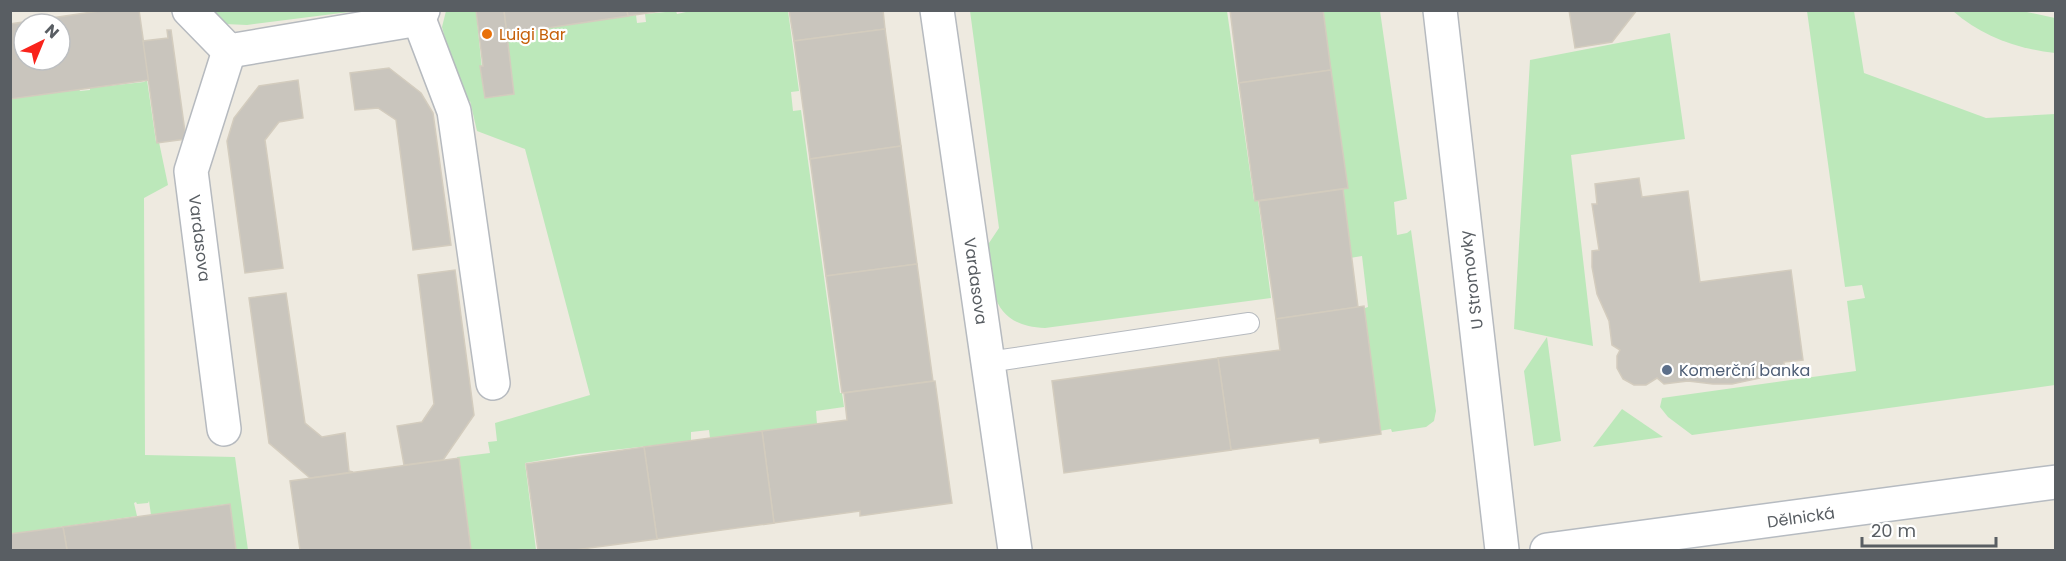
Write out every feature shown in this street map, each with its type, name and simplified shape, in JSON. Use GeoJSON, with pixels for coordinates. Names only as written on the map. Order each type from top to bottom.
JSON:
{"type":"FeatureCollection","features":[{"type":"Feature","properties":{"kind":"street"},"geometry":{"type":"LineString","coordinates":[[189,10],[230,51],[421,15],[454,111],[493,383]]}},
{"type":"Feature","properties":{"kind":"street","name":"Vardasova"},"geometry":{"type":"LineString","coordinates":[[937,10],[1015,550]]}},
{"type":"Feature","properties":{"kind":"street","name":"U Stromovky"},"geometry":{"type":"LineString","coordinates":[[1440,10],[1502,550]]}},
{"type":"Feature","properties":{"kind":"street","name":"Vardasova"},"geometry":{"type":"LineString","coordinates":[[224,429],[191,171],[230,51]]}},
{"type":"Feature","properties":{"kind":"street","name":"Dělnická"},"geometry":{"type":"LineString","coordinates":[[1547,550],[2055,482]]}},
{"type":"Feature","properties":{"kind":"lane"},"geometry":{"type":"LineString","coordinates":[[988,362],[1249,323]]}},
{"type":"Feature","properties":{"kind":"green space"},"geometry":{"type":"Polygon","coordinates":[[[695,10],[788,11],[799,91],[791,92],[793,111],[801,110],[840,393],[842,393],[844,407],[816,411],[817,424],[710,438],[709,430],[691,432],[691,441],[579,454],[525,463],[536,550],[469,550],[457,457],[490,453],[488,442],[497,441],[495,423],[590,395],[525,149],[477,131],[470,101],[462,102],[442,27],[446,11],[476,11],[485,98],[514,94],[507,34],[636,15],[637,23],[646,22],[645,14],[676,11],[677,14],[695,10]]]}},
{"type":"Feature","properties":{"kind":"green space"},"geometry":{"type":"Polygon","coordinates":[[[203,11],[357,11],[247,25],[225,24],[203,11]]]}},
{"type":"Feature","properties":{"kind":"green space"},"geometry":{"type":"Polygon","coordinates":[[[970,11],[1227,11],[1254,200],[1258,200],[1271,298],[1045,328],[1027,326],[1014,321],[1005,313],[993,291],[985,249],[999,228],[970,11]]]}},
{"type":"Feature","properties":{"kind":"green space"},"geometry":{"type":"Polygon","coordinates":[[[1322,11],[1380,11],[1407,199],[1394,202],[1397,235],[1411,230],[1436,411],[1434,421],[1426,427],[1392,432],[1391,429],[1379,431],[1362,309],[1368,307],[1362,256],[1350,258],[1341,189],[1345,188],[1322,11]]]}},
{"type":"Feature","properties":{"kind":"green space"},"geometry":{"type":"Polygon","coordinates":[[[1807,11],[1854,11],[1864,73],[1986,118],[2055,114],[2055,385],[1692,435],[1668,417],[1660,407],[1662,398],[1856,371],[1847,301],[1865,298],[1862,285],[1845,287],[1807,11]]]}},
{"type":"Feature","properties":{"kind":"green space"},"geometry":{"type":"Polygon","coordinates":[[[1953,11],[2022,11],[2055,18],[2055,53],[2014,45],[2001,40],[1976,28],[1953,11]]]}},
{"type":"Feature","properties":{"kind":"green space"},"geometry":{"type":"Polygon","coordinates":[[[1670,33],[1685,139],[1571,155],[1593,346],[1514,329],[1530,60],[1670,33]]]}},
{"type":"Feature","properties":{"kind":"green space"},"geometry":{"type":"Polygon","coordinates":[[[147,80],[156,142],[159,142],[168,185],[144,198],[145,455],[235,457],[248,550],[234,550],[227,504],[151,515],[149,501],[137,504],[136,502],[134,503],[137,516],[11,534],[10,99],[79,89],[80,91],[90,90],[90,88],[147,80]]]}},
{"type":"Feature","properties":{"kind":"green space"},"geometry":{"type":"Polygon","coordinates":[[[1547,337],[1561,441],[1534,446],[1524,371],[1547,337]]]}},
{"type":"Feature","properties":{"kind":"green space"},"geometry":{"type":"Polygon","coordinates":[[[1622,409],[1663,437],[1593,447],[1622,409]]]}},
{"type":"Feature","properties":{"kind":"building"},"geometry":{"type":"Polygon","coordinates":[[[106,10],[139,10],[149,80],[10,99],[10,24],[12,24],[12,72],[72,72],[72,15],[106,10]]]}},
{"type":"Feature","properties":{"kind":"building"},"geometry":{"type":"Polygon","coordinates":[[[476,10],[504,10],[514,94],[485,98],[476,10]]]}},
{"type":"Feature","properties":{"kind":"building"},"geometry":{"type":"Polygon","coordinates":[[[504,10],[627,10],[628,16],[507,34],[504,10]]]}},
{"type":"Feature","properties":{"kind":"building"},"geometry":{"type":"Polygon","coordinates":[[[627,10],[669,10],[628,16],[627,10]]]}},
{"type":"Feature","properties":{"kind":"building"},"geometry":{"type":"Polygon","coordinates":[[[789,10],[883,10],[885,29],[794,41],[789,10]]]}},
{"type":"Feature","properties":{"kind":"building"},"geometry":{"type":"Polygon","coordinates":[[[1230,10],[1323,10],[1331,70],[1239,83],[1230,10]]]}},
{"type":"Feature","properties":{"kind":"building"},"geometry":{"type":"Polygon","coordinates":[[[1569,10],[1637,10],[1612,42],[1575,48],[1569,10]]]}},
{"type":"Feature","properties":{"kind":"building"},"geometry":{"type":"Polygon","coordinates":[[[885,29],[901,146],[810,159],[794,41],[885,29]]]}},
{"type":"Feature","properties":{"kind":"building"},"geometry":{"type":"Polygon","coordinates":[[[167,30],[171,30],[186,139],[157,143],[143,41],[168,38],[167,30]]]}},
{"type":"Feature","properties":{"kind":"building"},"geometry":{"type":"Polygon","coordinates":[[[389,68],[421,93],[433,113],[451,245],[413,250],[396,120],[378,108],[355,110],[350,73],[389,68]]]}},
{"type":"Feature","properties":{"kind":"building"},"geometry":{"type":"Polygon","coordinates":[[[1331,70],[1348,188],[1255,201],[1239,83],[1331,70]]]}},
{"type":"Feature","properties":{"kind":"building"},"geometry":{"type":"Polygon","coordinates":[[[298,80],[303,118],[279,122],[265,140],[283,268],[245,273],[227,141],[234,118],[259,86],[298,80]]]}},
{"type":"Feature","properties":{"kind":"building"},"geometry":{"type":"Polygon","coordinates":[[[901,146],[917,264],[826,276],[810,159],[901,146]]]}},
{"type":"Feature","properties":{"kind":"building"},"geometry":{"type":"Polygon","coordinates":[[[1639,178],[1642,197],[1688,191],[1700,282],[1791,270],[1803,360],[1784,362],[1784,368],[1758,371],[1760,378],[1732,384],[1688,381],[1664,384],[1657,378],[1646,385],[1634,385],[1623,379],[1617,368],[1617,356],[1620,350],[1612,345],[1609,321],[1597,294],[1592,267],[1592,251],[1599,250],[1592,204],[1597,204],[1595,184],[1639,178]]]}},
{"type":"Feature","properties":{"kind":"building"},"geometry":{"type":"Polygon","coordinates":[[[1343,189],[1358,307],[1276,319],[1259,201],[1343,189]]]}},
{"type":"Feature","properties":{"kind":"building"},"geometry":{"type":"Polygon","coordinates":[[[917,264],[933,381],[842,393],[826,276],[917,264]]]}},
{"type":"Feature","properties":{"kind":"building"},"geometry":{"type":"Polygon","coordinates":[[[455,270],[474,415],[443,460],[404,465],[397,426],[422,422],[434,404],[418,275],[455,270]]]}},
{"type":"Feature","properties":{"kind":"building"},"geometry":{"type":"Polygon","coordinates":[[[286,293],[305,423],[322,437],[345,433],[349,471],[353,472],[310,478],[269,443],[249,298],[286,293]]]}},
{"type":"Feature","properties":{"kind":"building"},"geometry":{"type":"Polygon","coordinates":[[[1364,306],[1381,434],[1320,443],[1319,438],[1231,450],[1218,358],[1280,350],[1276,319],[1364,306]]]}},
{"type":"Feature","properties":{"kind":"building"},"geometry":{"type":"Polygon","coordinates":[[[1218,358],[1231,450],[1064,473],[1052,381],[1218,358]]]}},
{"type":"Feature","properties":{"kind":"building"},"geometry":{"type":"Polygon","coordinates":[[[935,381],[952,503],[860,516],[860,511],[774,523],[762,431],[847,420],[844,393],[935,381]]]}},
{"type":"Feature","properties":{"kind":"building"},"geometry":{"type":"Polygon","coordinates":[[[762,431],[774,523],[657,539],[644,447],[762,431]]]}},
{"type":"Feature","properties":{"kind":"building"},"geometry":{"type":"Polygon","coordinates":[[[644,447],[657,539],[574,550],[538,550],[526,464],[644,447]]]}},
{"type":"Feature","properties":{"kind":"building"},"geometry":{"type":"Polygon","coordinates":[[[459,458],[471,550],[300,550],[290,481],[459,458]]]}},
{"type":"Feature","properties":{"kind":"building"},"geometry":{"type":"Polygon","coordinates":[[[230,504],[236,550],[67,550],[63,527],[230,504]]]}},
{"type":"Feature","properties":{"kind":"building"},"geometry":{"type":"Polygon","coordinates":[[[63,527],[67,550],[10,550],[10,534],[63,527]]]}},
{"type":"Feature","properties":{"kind":"place","name":"Luigi Bar"},"geometry":{"type":"Point","coordinates":[487,34]}},
{"type":"Feature","properties":{"kind":"place","name":"Komerční banka"},"geometry":{"type":"Point","coordinates":[1667,370]}}]}
